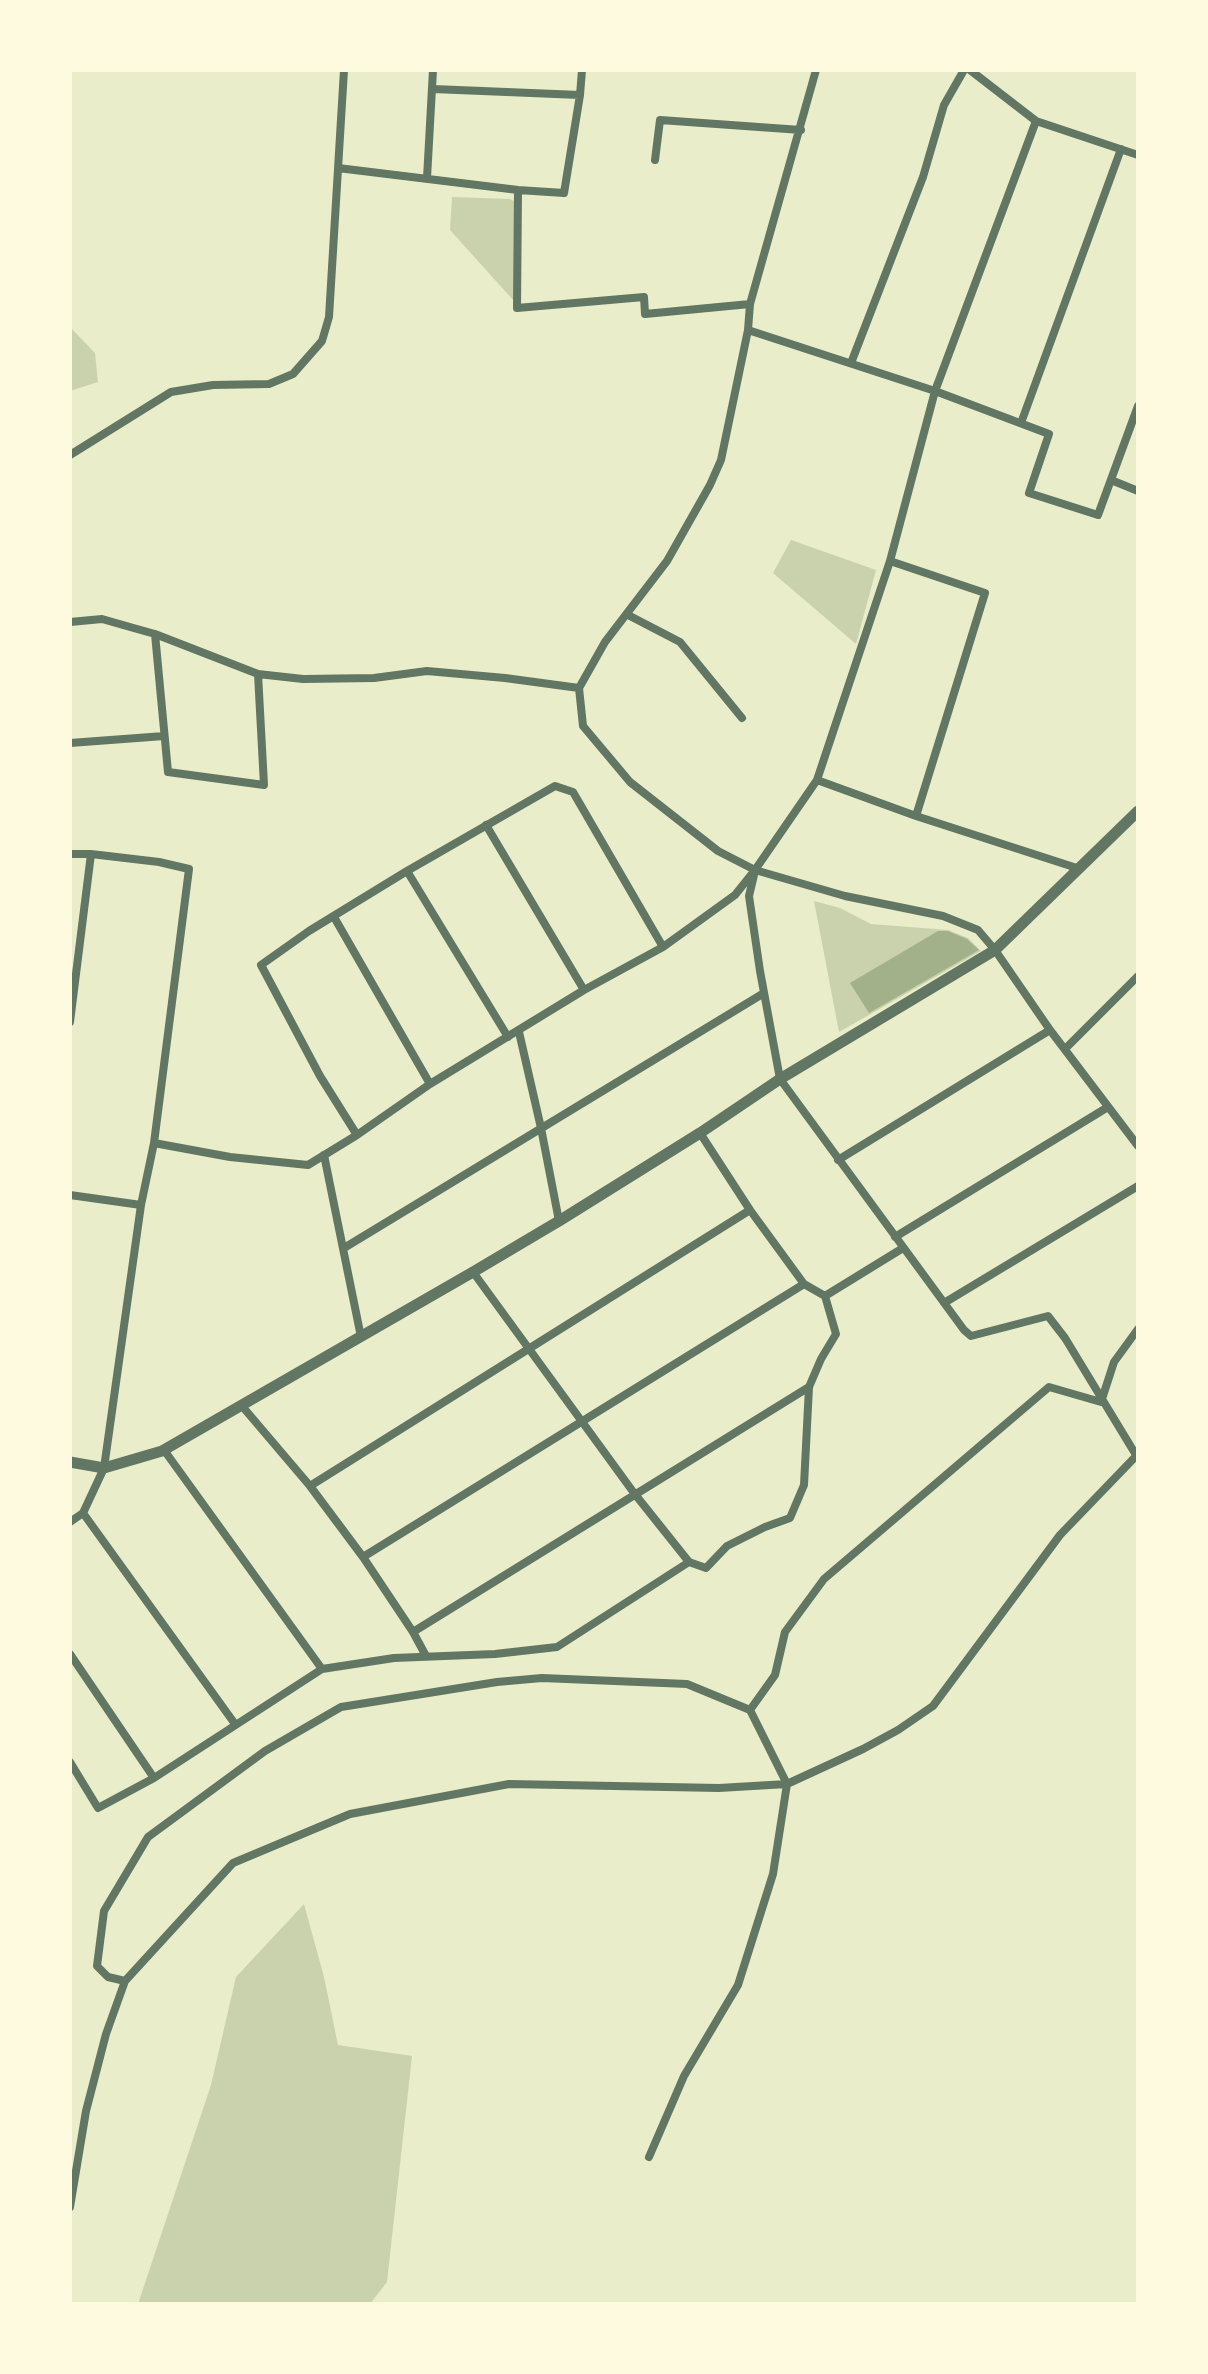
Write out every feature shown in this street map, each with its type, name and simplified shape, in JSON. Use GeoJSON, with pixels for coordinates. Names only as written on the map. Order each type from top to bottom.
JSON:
{"type":"FeatureCollection","features":[{"type":"Feature","properties":{"kind":"street"},"geometry":{"type":"LineString","coordinates":[[70,455],[171,392],[213,385],[269,384],[293,374],[322,341],[329,317],[344,70]]}},
{"type":"Feature","properties":{"kind":"street"},"geometry":{"type":"LineString","coordinates":[[427,178],[433,70]]}},
{"type":"Feature","properties":{"kind":"street"},"geometry":{"type":"LineString","coordinates":[[338,168],[564,193],[582,70]]}},
{"type":"Feature","properties":{"kind":"street"},"geometry":{"type":"LineString","coordinates":[[816,70],[750,304],[748,330],[721,460],[667,561],[605,642],[579,688],[583,726],[630,782],[718,851],[755,870],[845,896],[943,916],[978,930],[1138,1146]]}},
{"type":"Feature","properties":{"kind":"street"},"geometry":{"type":"LineString","coordinates":[[851,363],[923,177],[944,105],[967,70],[1036,121],[1138,155]]}},
{"type":"Feature","properties":{"kind":"street"},"geometry":{"type":"LineString","coordinates":[[433,89],[580,95]]}},
{"type":"Feature","properties":{"kind":"street"},"geometry":{"type":"LineString","coordinates":[[655,160],[660,120],[801,130]]}},
{"type":"Feature","properties":{"kind":"street"},"geometry":{"type":"LineString","coordinates":[[154,1143],[230,1157],[308,1165],[430,1084],[584,990],[663,947],[735,895],[817,780],[890,561],[935,391],[1036,121]]}},
{"type":"Feature","properties":{"kind":"street"},"geometry":{"type":"LineString","coordinates":[[1021,423],[1121,149]]}},
{"type":"Feature","properties":{"kind":"street"},"geometry":{"type":"LineString","coordinates":[[518,190],[517,308],[644,297],[645,314],[750,304]]}},
{"type":"Feature","properties":{"kind":"street"},"geometry":{"type":"LineString","coordinates":[[748,330],[935,391],[1049,434],[1029,493],[1098,515],[1138,406]]}},
{"type":"Feature","properties":{"kind":"street"},"geometry":{"type":"LineString","coordinates":[[1111,480],[1138,491]]}},
{"type":"Feature","properties":{"kind":"street"},"geometry":{"type":"LineString","coordinates":[[890,561],[985,593],[916,816]]}},
{"type":"Feature","properties":{"kind":"street"},"geometry":{"type":"LineString","coordinates":[[628,615],[680,642],[742,718]]}},
{"type":"Feature","properties":{"kind":"street"},"geometry":{"type":"LineString","coordinates":[[70,622],[102,619],[155,634],[258,674],[303,679],[374,678],[427,671],[579,688]]}},
{"type":"Feature","properties":{"kind":"street"},"geometry":{"type":"LineString","coordinates":[[155,634],[168,772],[264,785],[258,674]]}},
{"type":"Feature","properties":{"kind":"street"},"geometry":{"type":"LineString","coordinates":[[70,743],[164,736]]}},
{"type":"Feature","properties":{"kind":"street"},"geometry":{"type":"LineString","coordinates":[[817,780],[1080,869]]}},
{"type":"Feature","properties":{"kind":"street"},"geometry":{"type":"LineString","coordinates":[[357,1135],[320,1076],[261,965],[309,931],[555,786],[573,792],[663,947]]}},
{"type":"Feature","properties":{"kind":"street"},"geometry":{"type":"LineString","coordinates":[[70,1462],[104,1468],[164,1450],[559,1221],[780,1079],[995,950],[1138,811]]}},
{"type":"Feature","properties":{"kind":"street"},"geometry":{"type":"LineString","coordinates":[[486,825],[584,990]]}},
{"type":"Feature","properties":{"kind":"street"},"geometry":{"type":"LineString","coordinates":[[70,854],[159,862],[189,869],[154,1143],[141,1205],[104,1468],[83,1513],[70,1522]]}},
{"type":"Feature","properties":{"kind":"street"},"geometry":{"type":"LineString","coordinates":[[70,1022],[91,854]]}},
{"type":"Feature","properties":{"kind":"street"},"geometry":{"type":"LineString","coordinates":[[70,2207],[86,2111],[106,2034],[125,1981],[233,1863],[350,1814],[509,1784],[719,1788],[787,1784],[874,1743],[933,1706],[1060,1535],[1137,1455],[1101,1402],[1065,1338],[1048,1316],[971,1336],[964,1330],[780,1079],[749,896],[755,870]]}},
{"type":"Feature","properties":{"kind":"street"},"geometry":{"type":"LineString","coordinates":[[407,871],[508,1037]]}},
{"type":"Feature","properties":{"kind":"street"},"geometry":{"type":"LineString","coordinates":[[334,917],[430,1084]]}},
{"type":"Feature","properties":{"kind":"street"},"geometry":{"type":"LineString","coordinates":[[1066,1048],[1138,976]]}},
{"type":"Feature","properties":{"kind":"street"},"geometry":{"type":"LineString","coordinates":[[344,1248],[764,993]]}},
{"type":"Feature","properties":{"kind":"street"},"geometry":{"type":"LineString","coordinates":[[838,1160],[1050,1030]]}},
{"type":"Feature","properties":{"kind":"street"},"geometry":{"type":"LineString","coordinates":[[519,1032],[559,1221]]}},
{"type":"Feature","properties":{"kind":"street"},"geometry":{"type":"LineString","coordinates":[[895,1237],[1108,1107]]}},
{"type":"Feature","properties":{"kind":"street"},"geometry":{"type":"LineString","coordinates":[[473,1272],[634,1493],[689,1562],[706,1568],[727,1546],[790,1518],[804,1485],[809,1387],[836,1334],[825,1296],[804,1284],[750,1210],[700,1133]]}},
{"type":"Feature","properties":{"kind":"street"},"geometry":{"type":"LineString","coordinates":[[324,1155],[361,1337]]}},
{"type":"Feature","properties":{"kind":"street"},"geometry":{"type":"LineString","coordinates":[[944,1303],[1138,1186]]}},
{"type":"Feature","properties":{"kind":"street"},"geometry":{"type":"LineString","coordinates":[[70,1195],[141,1205]]}},
{"type":"Feature","properties":{"kind":"street"},"geometry":{"type":"LineString","coordinates":[[310,1486],[750,1210]]}},
{"type":"Feature","properties":{"kind":"street"},"geometry":{"type":"LineString","coordinates":[[825,1296],[903,1248]]}},
{"type":"Feature","properties":{"kind":"street"},"geometry":{"type":"LineString","coordinates":[[363,1557],[804,1284]]}},
{"type":"Feature","properties":{"kind":"street"},"geometry":{"type":"LineString","coordinates":[[1101,1402],[1114,1362],[1138,1329]]}},
{"type":"Feature","properties":{"kind":"street"},"geometry":{"type":"LineString","coordinates":[[413,1632],[809,1387]]}},
{"type":"Feature","properties":{"kind":"street"},"geometry":{"type":"LineString","coordinates":[[750,1710],[775,1675],[785,1632],[824,1579],[1049,1387],[1101,1402]]}},
{"type":"Feature","properties":{"kind":"street"},"geometry":{"type":"LineString","coordinates":[[242,1406],[310,1486],[363,1557],[426,1656]]}},
{"type":"Feature","properties":{"kind":"street"},"geometry":{"type":"LineString","coordinates":[[164,1450],[322,1669]]}},
{"type":"Feature","properties":{"kind":"street"},"geometry":{"type":"LineString","coordinates":[[83,1513],[235,1724]]}},
{"type":"Feature","properties":{"kind":"street"},"geometry":{"type":"LineString","coordinates":[[70,1762],[98,1808],[154,1778],[322,1669],[426,1656],[495,1654],[557,1647],[689,1562]]}},
{"type":"Feature","properties":{"kind":"street"},"geometry":{"type":"LineString","coordinates":[[70,1654],[154,1778]]}},
{"type":"Feature","properties":{"kind":"street"},"geometry":{"type":"LineString","coordinates":[[125,1981],[108,1977],[97,1966],[104,1911],[148,1837],[265,1751],[341,1707],[497,1682],[542,1678],[687,1684],[750,1710],[787,1784],[773,1874],[738,1985],[684,2076],[649,2157]]}},
{"type":"Feature","properties":{"kind":"shaded area"},"geometry":{"type":"Polygon","coordinates":[[[452,197],[510,199],[518,204],[514,301],[450,230],[452,197]]]}},
{"type":"Feature","properties":{"kind":"shaded area"},"geometry":{"type":"Polygon","coordinates":[[[70,327],[95,353],[98,382],[70,391],[70,327]]]}},
{"type":"Feature","properties":{"kind":"shaded area"},"geometry":{"type":"Polygon","coordinates":[[[791,540],[876,570],[856,644],[773,573],[791,540]]]}},
{"type":"Feature","properties":{"kind":"shaded area"},"geometry":{"type":"Polygon","coordinates":[[[814,901],[840,908],[871,924],[948,930],[968,938],[981,951],[839,1032],[814,901]]]}},
{"type":"Feature","properties":{"kind":"shaded area"},"geometry":{"type":"Polygon","coordinates":[[[938,931],[948,931],[967,939],[979,950],[869,1013],[850,983],[938,931]]]}},
{"type":"Feature","properties":{"kind":"shaded area"},"geometry":{"type":"Polygon","coordinates":[[[304,1904],[338,2045],[412,2056],[387,2282],[370,2304],[138,2304],[211,2085],[236,1977],[304,1904]]]}}]}
